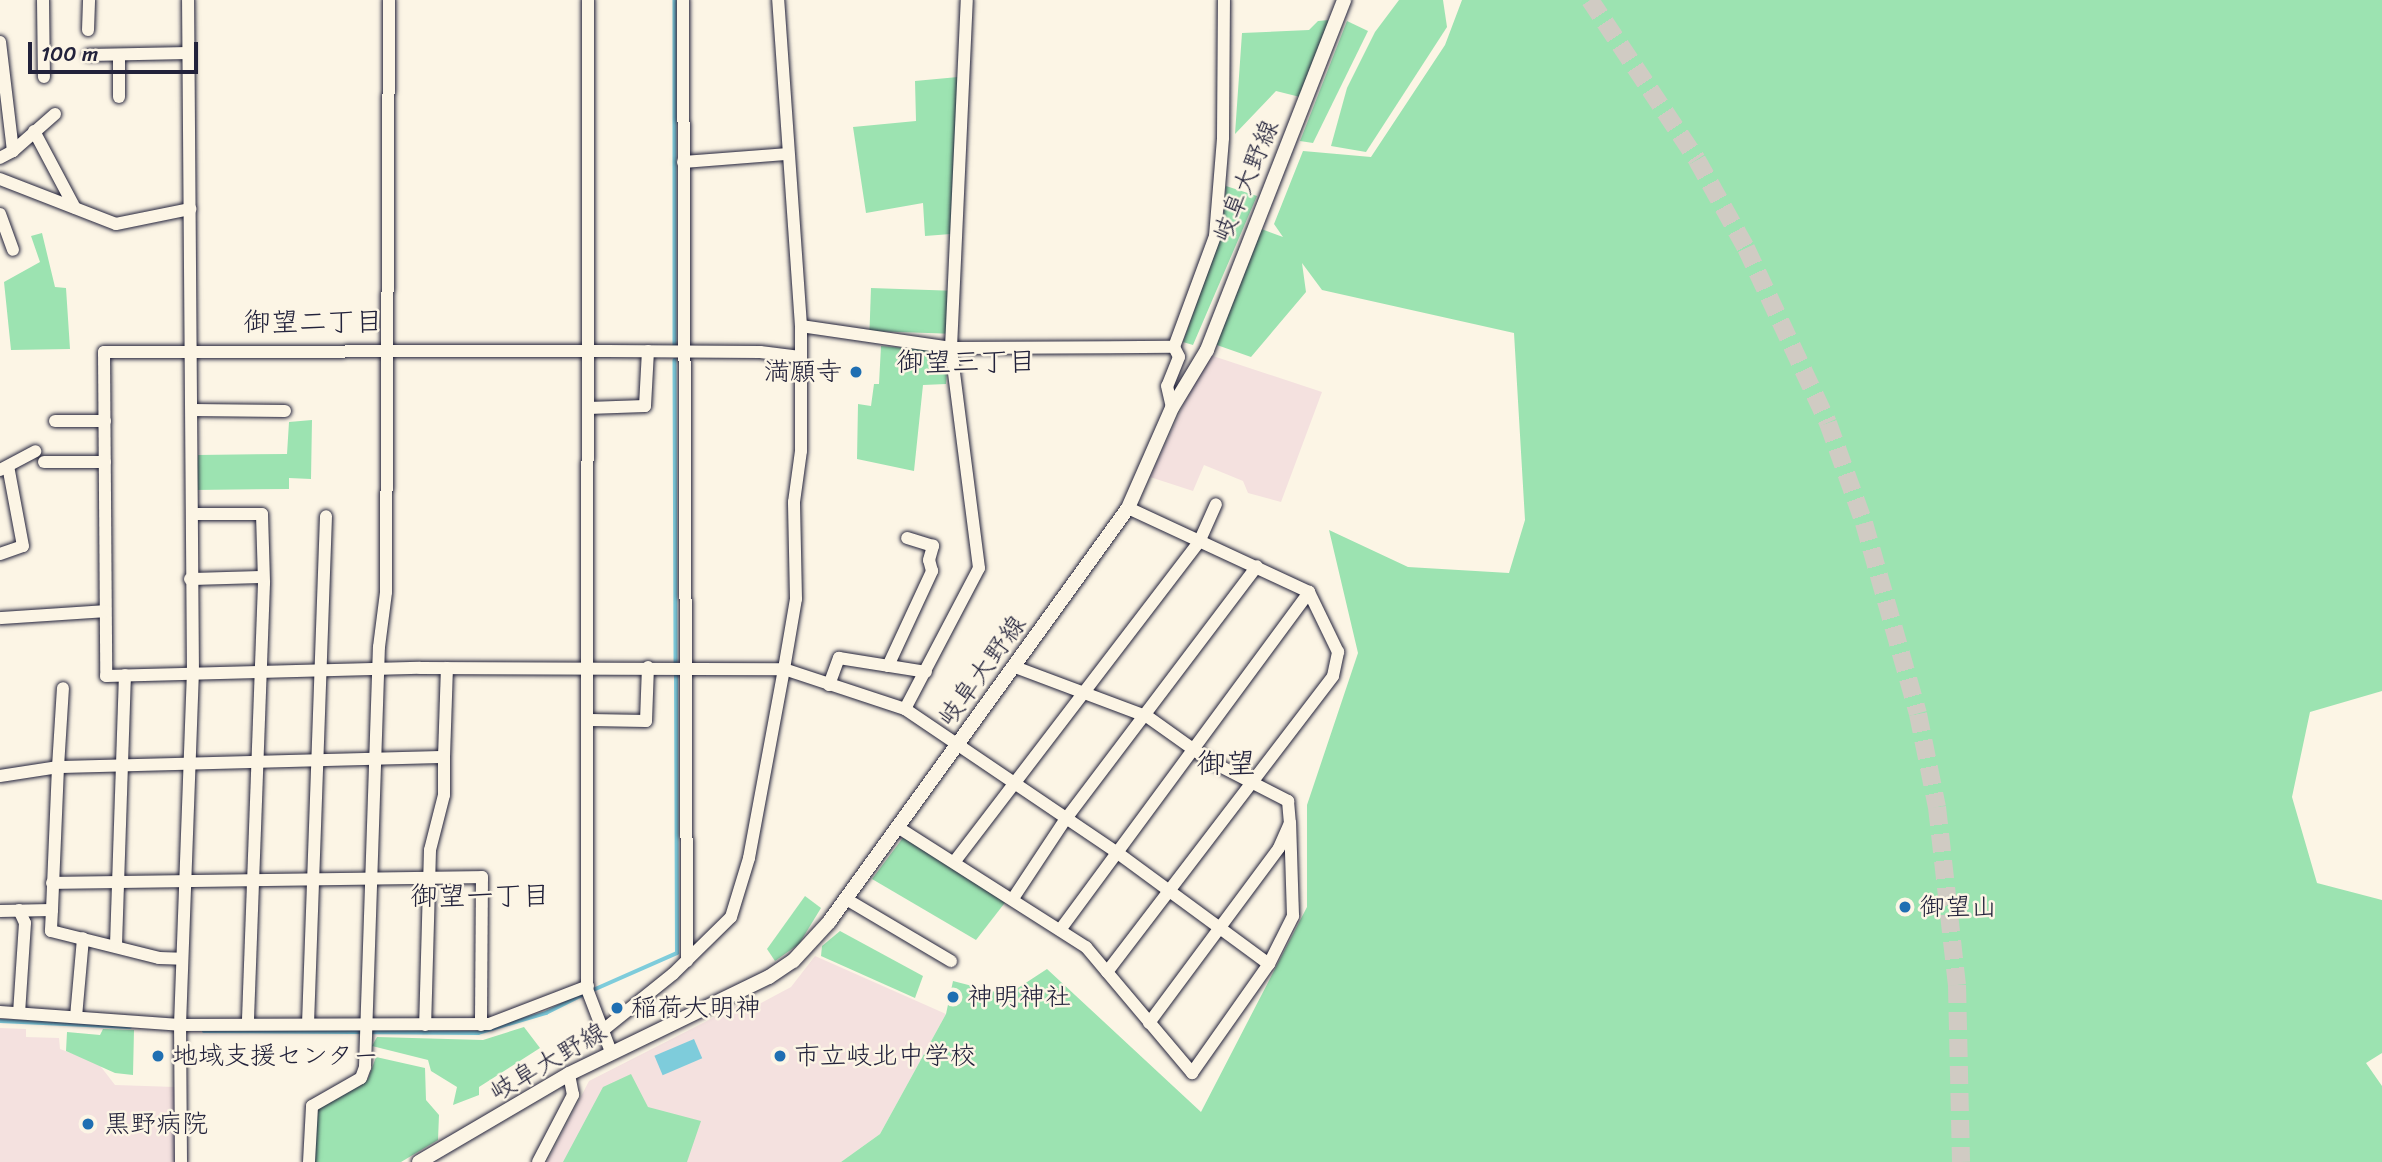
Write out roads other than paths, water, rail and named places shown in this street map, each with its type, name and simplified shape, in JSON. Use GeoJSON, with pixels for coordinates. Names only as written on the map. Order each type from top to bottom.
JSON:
{"type":"FeatureCollection","features":[{"type":"Feature","properties":{"kind":"main road","name":"岐阜大野線"},"geometry":{"type":"LineString","coordinates":[[419,1162],[569,1074],[779,971],[846,900],[1128,508],[1172,408],[1207,350],[1344,0]]}},
{"type":"Feature","properties":{"kind":"street"},"geometry":{"type":"LineString","coordinates":[[43,0],[44,77]]}},
{"type":"Feature","properties":{"kind":"street"},"geometry":{"type":"LineString","coordinates":[[88,30],[89,0]]}},
{"type":"Feature","properties":{"kind":"street"},"geometry":{"type":"LineString","coordinates":[[181,1162],[180,1025],[193,675],[190,579],[192,353],[188,0]]}},
{"type":"Feature","properties":{"kind":"street"},"geometry":{"type":"LineString","coordinates":[[309,1162],[312,1106],[361,1078],[366,1024],[369,876],[379,669],[386,592],[390,353],[389,0]]}},
{"type":"Feature","properties":{"kind":"street"},"geometry":{"type":"LineString","coordinates":[[588,0],[588,986],[611,1052]]}},
{"type":"Feature","properties":{"kind":"street"},"geometry":{"type":"LineString","coordinates":[[683,0],[687,961]]}},
{"type":"Feature","properties":{"kind":"street"},"geometry":{"type":"LineString","coordinates":[[602,1031],[687,961],[731,917],[740,894],[796,599],[794,502],[801,451],[801,326],[786,154],[778,0]]}},
{"type":"Feature","properties":{"kind":"street"},"geometry":{"type":"LineString","coordinates":[[905,709],[979,568],[951,348],[967,0]]}},
{"type":"Feature","properties":{"kind":"street"},"geometry":{"type":"LineString","coordinates":[[1172,408],[1167,386],[1179,357],[1174,348],[1215,236],[1223,138],[1224,0]]}},
{"type":"Feature","properties":{"kind":"street"},"geometry":{"type":"LineString","coordinates":[[0,42],[13,150]]}},
{"type":"Feature","properties":{"kind":"street"},"geometry":{"type":"LineString","coordinates":[[89,55],[188,53]]}},
{"type":"Feature","properties":{"kind":"street"},"geometry":{"type":"LineString","coordinates":[[119,97],[120,55]]}},
{"type":"Feature","properties":{"kind":"street"},"geometry":{"type":"LineString","coordinates":[[0,158],[55,114]]}},
{"type":"Feature","properties":{"kind":"street"},"geometry":{"type":"LineString","coordinates":[[34,131],[75,208]]}},
{"type":"Feature","properties":{"kind":"street"},"geometry":{"type":"LineString","coordinates":[[684,162],[786,154]]}},
{"type":"Feature","properties":{"kind":"street"},"geometry":{"type":"LineString","coordinates":[[0,179],[116,224],[190,209]]}},
{"type":"Feature","properties":{"kind":"street"},"geometry":{"type":"LineString","coordinates":[[0,214],[13,250]]}},
{"type":"Feature","properties":{"kind":"street"},"geometry":{"type":"LineString","coordinates":[[801,326],[951,348],[1174,348]]}},
{"type":"Feature","properties":{"kind":"street"},"geometry":{"type":"LineString","coordinates":[[588,408],[645,407],[648,351]]}},
{"type":"Feature","properties":{"kind":"street"},"geometry":{"type":"LineString","coordinates":[[800,357],[648,351],[104,352],[106,676],[447,667],[784,669],[905,709],[1012,785],[1172,891],[1269,964]]}},
{"type":"Feature","properties":{"kind":"street"},"geometry":{"type":"LineString","coordinates":[[192,410],[285,411]]}},
{"type":"Feature","properties":{"kind":"street"},"geometry":{"type":"LineString","coordinates":[[55,421],[104,421]]}},
{"type":"Feature","properties":{"kind":"street"},"geometry":{"type":"LineString","coordinates":[[0,554],[23,545],[4,468],[35,451]]}},
{"type":"Feature","properties":{"kind":"street"},"geometry":{"type":"LineString","coordinates":[[44,462],[104,462]]}},
{"type":"Feature","properties":{"kind":"street"},"geometry":{"type":"LineString","coordinates":[[956,861],[1200,540],[1216,503]]}},
{"type":"Feature","properties":{"kind":"street"},"geometry":{"type":"LineString","coordinates":[[1107,972],[1172,891],[1334,676],[1338,652],[1309,592],[1128,508]]}},
{"type":"Feature","properties":{"kind":"street"},"geometry":{"type":"LineString","coordinates":[[192,514],[262,514],[261,674],[248,1024]]}},
{"type":"Feature","properties":{"kind":"street"},"geometry":{"type":"LineString","coordinates":[[308,1024],[326,516]]}},
{"type":"Feature","properties":{"kind":"street"},"geometry":{"type":"LineString","coordinates":[[888,666],[932,571],[929,560],[933,545],[907,538]]}},
{"type":"Feature","properties":{"kind":"street"},"geometry":{"type":"LineString","coordinates":[[1014,897],[1065,820],[1256,566]]}},
{"type":"Feature","properties":{"kind":"street"},"geometry":{"type":"LineString","coordinates":[[190,579],[262,577]]}},
{"type":"Feature","properties":{"kind":"street"},"geometry":{"type":"LineString","coordinates":[[1060,930],[1119,854],[1193,749],[1225,712],[1309,592]]}},
{"type":"Feature","properties":{"kind":"street"},"geometry":{"type":"LineString","coordinates":[[0,618],[105,611]]}},
{"type":"Feature","properties":{"kind":"street"},"geometry":{"type":"LineString","coordinates":[[829,685],[839,658],[926,671]]}},
{"type":"Feature","properties":{"kind":"street"},"geometry":{"type":"LineString","coordinates":[[425,1025],[430,850],[444,795],[447,667]]}},
{"type":"Feature","properties":{"kind":"street"},"geometry":{"type":"LineString","coordinates":[[590,720],[646,721],[648,667]]}},
{"type":"Feature","properties":{"kind":"street"},"geometry":{"type":"LineString","coordinates":[[900,828],[1014,897],[1086,947],[1192,1073],[1269,964],[1293,916],[1288,802],[1193,749],[1144,716],[1015,667]]}},
{"type":"Feature","properties":{"kind":"street"},"geometry":{"type":"LineString","coordinates":[[116,945],[125,675]]}},
{"type":"Feature","properties":{"kind":"street"},"geometry":{"type":"LineString","coordinates":[[62,688],[51,930],[159,958],[182,959]]}},
{"type":"Feature","properties":{"kind":"street"},"geometry":{"type":"LineString","coordinates":[[0,776],[58,767],[444,757]]}},
{"type":"Feature","properties":{"kind":"street"},"geometry":{"type":"LineString","coordinates":[[1149,1023],[1223,927],[1279,848],[1290,823]]}},
{"type":"Feature","properties":{"kind":"street"},"geometry":{"type":"LineString","coordinates":[[52,883],[369,876],[482,877],[481,1024]]}},
{"type":"Feature","properties":{"kind":"street"},"geometry":{"type":"LineString","coordinates":[[846,900],[951,961]]}},
{"type":"Feature","properties":{"kind":"street"},"geometry":{"type":"LineString","coordinates":[[19,910],[25,923],[19,1013]]}},
{"type":"Feature","properties":{"kind":"street"},"geometry":{"type":"LineString","coordinates":[[0,911],[51,910]]}},
{"type":"Feature","properties":{"kind":"street"},"geometry":{"type":"LineString","coordinates":[[76,1017],[83,938]]}},
{"type":"Feature","properties":{"kind":"street"},"geometry":{"type":"LineString","coordinates":[[0,1012],[180,1025],[481,1024],[588,986]]}},
{"type":"Feature","properties":{"kind":"street"},"geometry":{"type":"LineString","coordinates":[[538,1162],[573,1095],[569,1074]]}},
{"type":"Feature","properties":{"kind":"water"},"geometry":{"type":"Polygon","coordinates":[[[694,1039],[702,1058],[663,1075],[654,1056],[694,1039]]]}},
{"type":"Feature","properties":{"kind":"waterway"},"geometry":{"type":"LineString","coordinates":[[675,0],[675,345]]}},
{"type":"Feature","properties":{"kind":"waterway"},"geometry":{"type":"LineString","coordinates":[[675,360],[676,666]]}},
{"type":"Feature","properties":{"kind":"waterway"},"geometry":{"type":"LineString","coordinates":[[591,991],[677,953],[676,673]]}},
{"type":"Feature","properties":{"kind":"waterway"},"geometry":{"type":"LineString","coordinates":[[204,1031],[478,1033],[546,1013],[584,994]]}},
{"type":"Feature","properties":{"kind":"waterway"},"geometry":{"type":"LineString","coordinates":[[0,1021],[130,1027]]}},
{"type":"Feature","properties":{"kind":"tunnel"},"geometry":{"type":"LineString","coordinates":[[1590,0],[1697,160],[1746,248],[1828,423],[1864,523],[1918,714],[1937,807],[1957,985],[1961,1162]]}},
{"type":"Feature","properties":{"kind":"place","name":"満願寺"},"geometry":{"type":"Point","coordinates":[856,372]}},
{"type":"Feature","properties":{"kind":"place","name":"御望山"},"geometry":{"type":"Point","coordinates":[1905,907]}},
{"type":"Feature","properties":{"kind":"place","name":"神明神社"},"geometry":{"type":"Point","coordinates":[953,997]}},
{"type":"Feature","properties":{"kind":"place","name":"稲荷大明神"},"geometry":{"type":"Point","coordinates":[617,1008]}},
{"type":"Feature","properties":{"kind":"place","name":"地域支援センター"},"geometry":{"type":"Point","coordinates":[158,1056]}},
{"type":"Feature","properties":{"kind":"place","name":"市立岐北中学校"},"geometry":{"type":"Point","coordinates":[780,1056]}},
{"type":"Feature","properties":{"kind":"place","name":"黒野病院"},"geometry":{"type":"Point","coordinates":[88,1124]}},
{"type":"Feature","properties":{"kind":"district","name":"御望二丁目"},"geometry":{"type":"Point","coordinates":[313,322]}},
{"type":"Feature","properties":{"kind":"district","name":"御望三丁目"},"geometry":{"type":"Point","coordinates":[966,362]}},
{"type":"Feature","properties":{"kind":"district","name":"御望"},"geometry":{"type":"Point","coordinates":[1226,763]}},
{"type":"Feature","properties":{"kind":"district","name":"御望一丁目"},"geometry":{"type":"Point","coordinates":[480,896]}}]}
